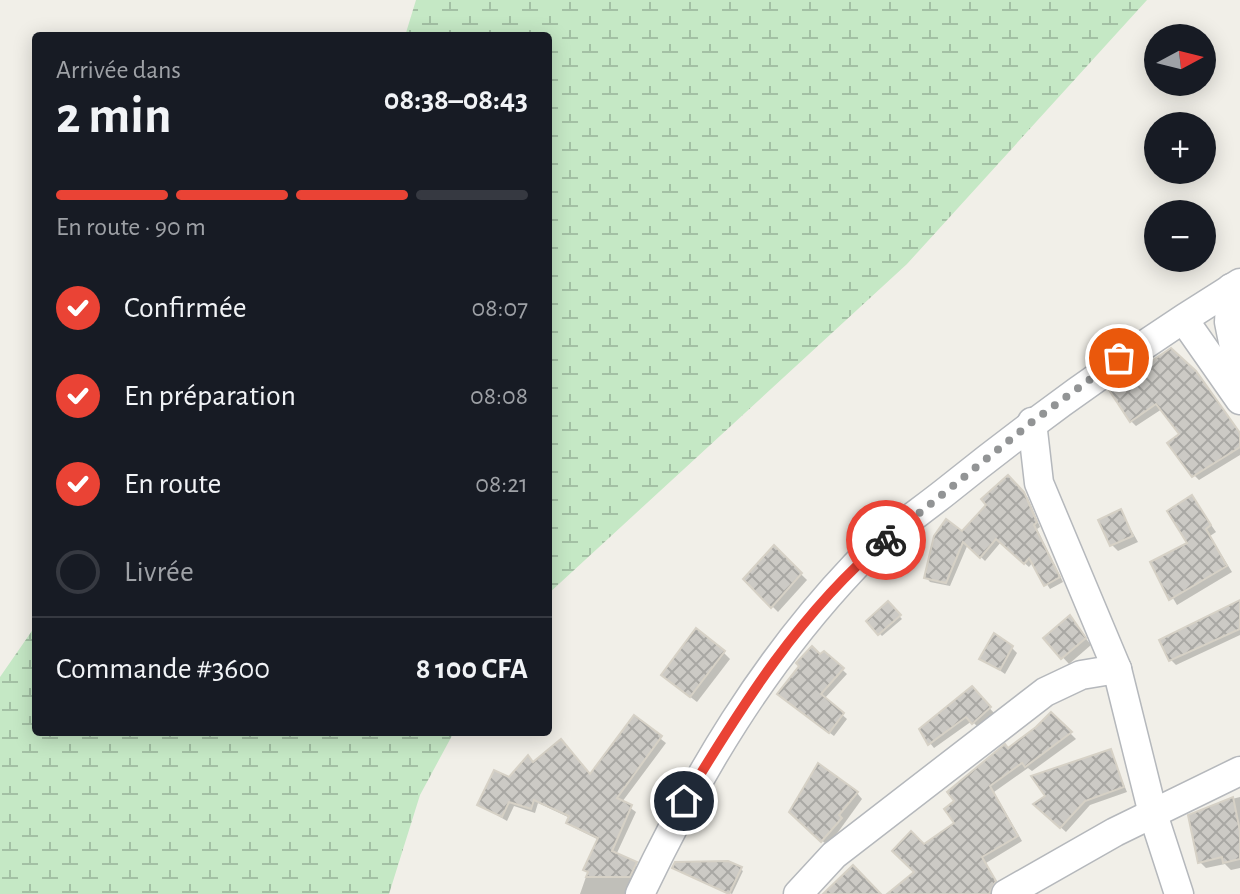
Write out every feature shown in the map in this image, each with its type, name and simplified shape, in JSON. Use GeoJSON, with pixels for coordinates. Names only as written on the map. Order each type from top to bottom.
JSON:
{"type":"FeatureCollection","features":[{"type":"Feature","properties":{"kind":"street"},"geometry":{"type":"LineString","coordinates":[[640,894],[684,801],[773,663],[857,564],[1032,422],[1119,358],[1235,286]]}},
{"type":"Feature","properties":{"kind":"street"},"geometry":{"type":"LineString","coordinates":[[1235,286],[1229,322],[1240,377]]}},
{"type":"Feature","properties":{"kind":"street"},"geometry":{"type":"LineString","coordinates":[[1184,320],[1240,400]]}},
{"type":"Feature","properties":{"kind":"street"},"geometry":{"type":"LineString","coordinates":[[1032,422],[1039,483],[1117,669],[1153,814],[1179,894]]}},
{"type":"Feature","properties":{"kind":"street"},"geometry":{"type":"LineString","coordinates":[[798,894],[834,855],[1045,692],[1081,675],[1117,669]]}},
{"type":"Feature","properties":{"kind":"street"},"geometry":{"type":"LineString","coordinates":[[1006,894],[1153,814],[1240,771]]}},
{"type":"Feature","properties":{"kind":"green space"},"geometry":{"type":"Polygon","coordinates":[[[416,0],[1147,0],[907,264],[552,590],[552,32],[406,32],[416,0]]]}},
{"type":"Feature","properties":{"kind":"green space"},"geometry":{"type":"Polygon","coordinates":[[[32,631],[32,736],[452,736],[420,795],[389,894],[0,894],[0,677],[32,631]]]}},
{"type":"Feature","properties":{"kind":"building"},"geometry":{"type":"Polygon","coordinates":[[[1171,348],[1196,371],[1240,433],[1240,447],[1192,477],[1167,443],[1179,434],[1156,404],[1130,422],[1109,390],[1171,348]]]}},
{"type":"Feature","properties":{"kind":"building"},"geometry":{"type":"Polygon","coordinates":[[[1008,475],[1024,492],[1037,522],[1034,525],[1060,577],[1044,586],[1029,558],[1024,564],[996,539],[980,558],[963,542],[946,583],[924,578],[934,536],[946,519],[962,531],[986,505],[981,499],[1008,475]]]}},
{"type":"Feature","properties":{"kind":"building"},"geometry":{"type":"Polygon","coordinates":[[[1192,495],[1211,525],[1206,529],[1227,566],[1169,600],[1150,562],[1187,543],[1167,511],[1192,495]]]}},
{"type":"Feature","properties":{"kind":"building"},"geometry":{"type":"Polygon","coordinates":[[[1121,509],[1133,536],[1110,546],[1098,520],[1121,509]]]}},
{"type":"Feature","properties":{"kind":"building"},"geometry":{"type":"Polygon","coordinates":[[[774,545],[802,573],[771,608],[743,579],[774,545]]]}},
{"type":"Feature","properties":{"kind":"building"},"geometry":{"type":"Polygon","coordinates":[[[1240,600],[1240,629],[1169,661],[1159,640],[1240,600]]]}},
{"type":"Feature","properties":{"kind":"building"},"geometry":{"type":"Polygon","coordinates":[[[888,601],[901,615],[878,635],[866,621],[888,601]]]}},
{"type":"Feature","properties":{"kind":"building"},"geometry":{"type":"Polygon","coordinates":[[[1070,615],[1086,638],[1061,659],[1043,638],[1070,615]]]}},
{"type":"Feature","properties":{"kind":"building"},"geometry":{"type":"Polygon","coordinates":[[[696,628],[725,651],[690,697],[661,675],[696,628]]]}},
{"type":"Feature","properties":{"kind":"building"},"geometry":{"type":"Polygon","coordinates":[[[994,633],[1013,646],[1000,670],[979,659],[994,633]]]}},
{"type":"Feature","properties":{"kind":"building"},"geometry":{"type":"Polygon","coordinates":[[[812,646],[820,654],[824,651],[844,668],[821,694],[844,713],[829,733],[777,694],[799,666],[796,663],[812,646]]]}},
{"type":"Feature","properties":{"kind":"building"},"geometry":{"type":"Polygon","coordinates":[[[972,686],[991,707],[972,724],[966,717],[928,745],[919,729],[972,686]]]}},
{"type":"Feature","properties":{"kind":"building"},"geometry":{"type":"Polygon","coordinates":[[[1051,712],[1072,732],[1025,767],[1022,763],[990,786],[1018,836],[982,857],[996,881],[989,894],[887,894],[914,872],[892,851],[911,831],[924,844],[954,823],[944,809],[954,801],[947,792],[1005,744],[1008,748],[1036,727],[1051,712]]]}},
{"type":"Feature","properties":{"kind":"building"},"geometry":{"type":"Polygon","coordinates":[[[634,715],[662,736],[617,798],[632,805],[612,851],[637,862],[630,877],[586,877],[588,872],[583,870],[598,838],[566,823],[569,816],[534,800],[531,809],[509,802],[502,817],[477,805],[494,770],[509,777],[528,755],[533,762],[561,739],[590,774],[634,715]]]}},
{"type":"Feature","properties":{"kind":"building"},"geometry":{"type":"Polygon","coordinates":[[[1111,749],[1124,787],[1085,801],[1060,828],[1033,804],[1045,796],[1031,776],[1111,749]]]}},
{"type":"Feature","properties":{"kind":"building"},"geometry":{"type":"Polygon","coordinates":[[[818,763],[858,792],[839,815],[842,818],[821,842],[789,812],[818,763]]]}},
{"type":"Feature","properties":{"kind":"building"},"geometry":{"type":"Polygon","coordinates":[[[1233,797],[1240,831],[1240,859],[1223,863],[1222,857],[1198,863],[1188,815],[1233,797]]]}},
{"type":"Feature","properties":{"kind":"building"},"geometry":{"type":"Polygon","coordinates":[[[728,861],[742,867],[729,894],[672,868],[675,862],[728,861]]]}},
{"type":"Feature","properties":{"kind":"building"},"geometry":{"type":"Polygon","coordinates":[[[853,865],[881,894],[823,894],[853,865]]]}},
{"type":"Feature","properties":{"kind":"way so far"},"geometry":{"type":"LineString","coordinates":[[886,540],[1032,422],[1119,358]]}},
{"type":"Feature","properties":{"kind":"route"},"geometry":{"type":"LineString","coordinates":[[684,801],[773,663],[857,564],[886,540]]}}]}
